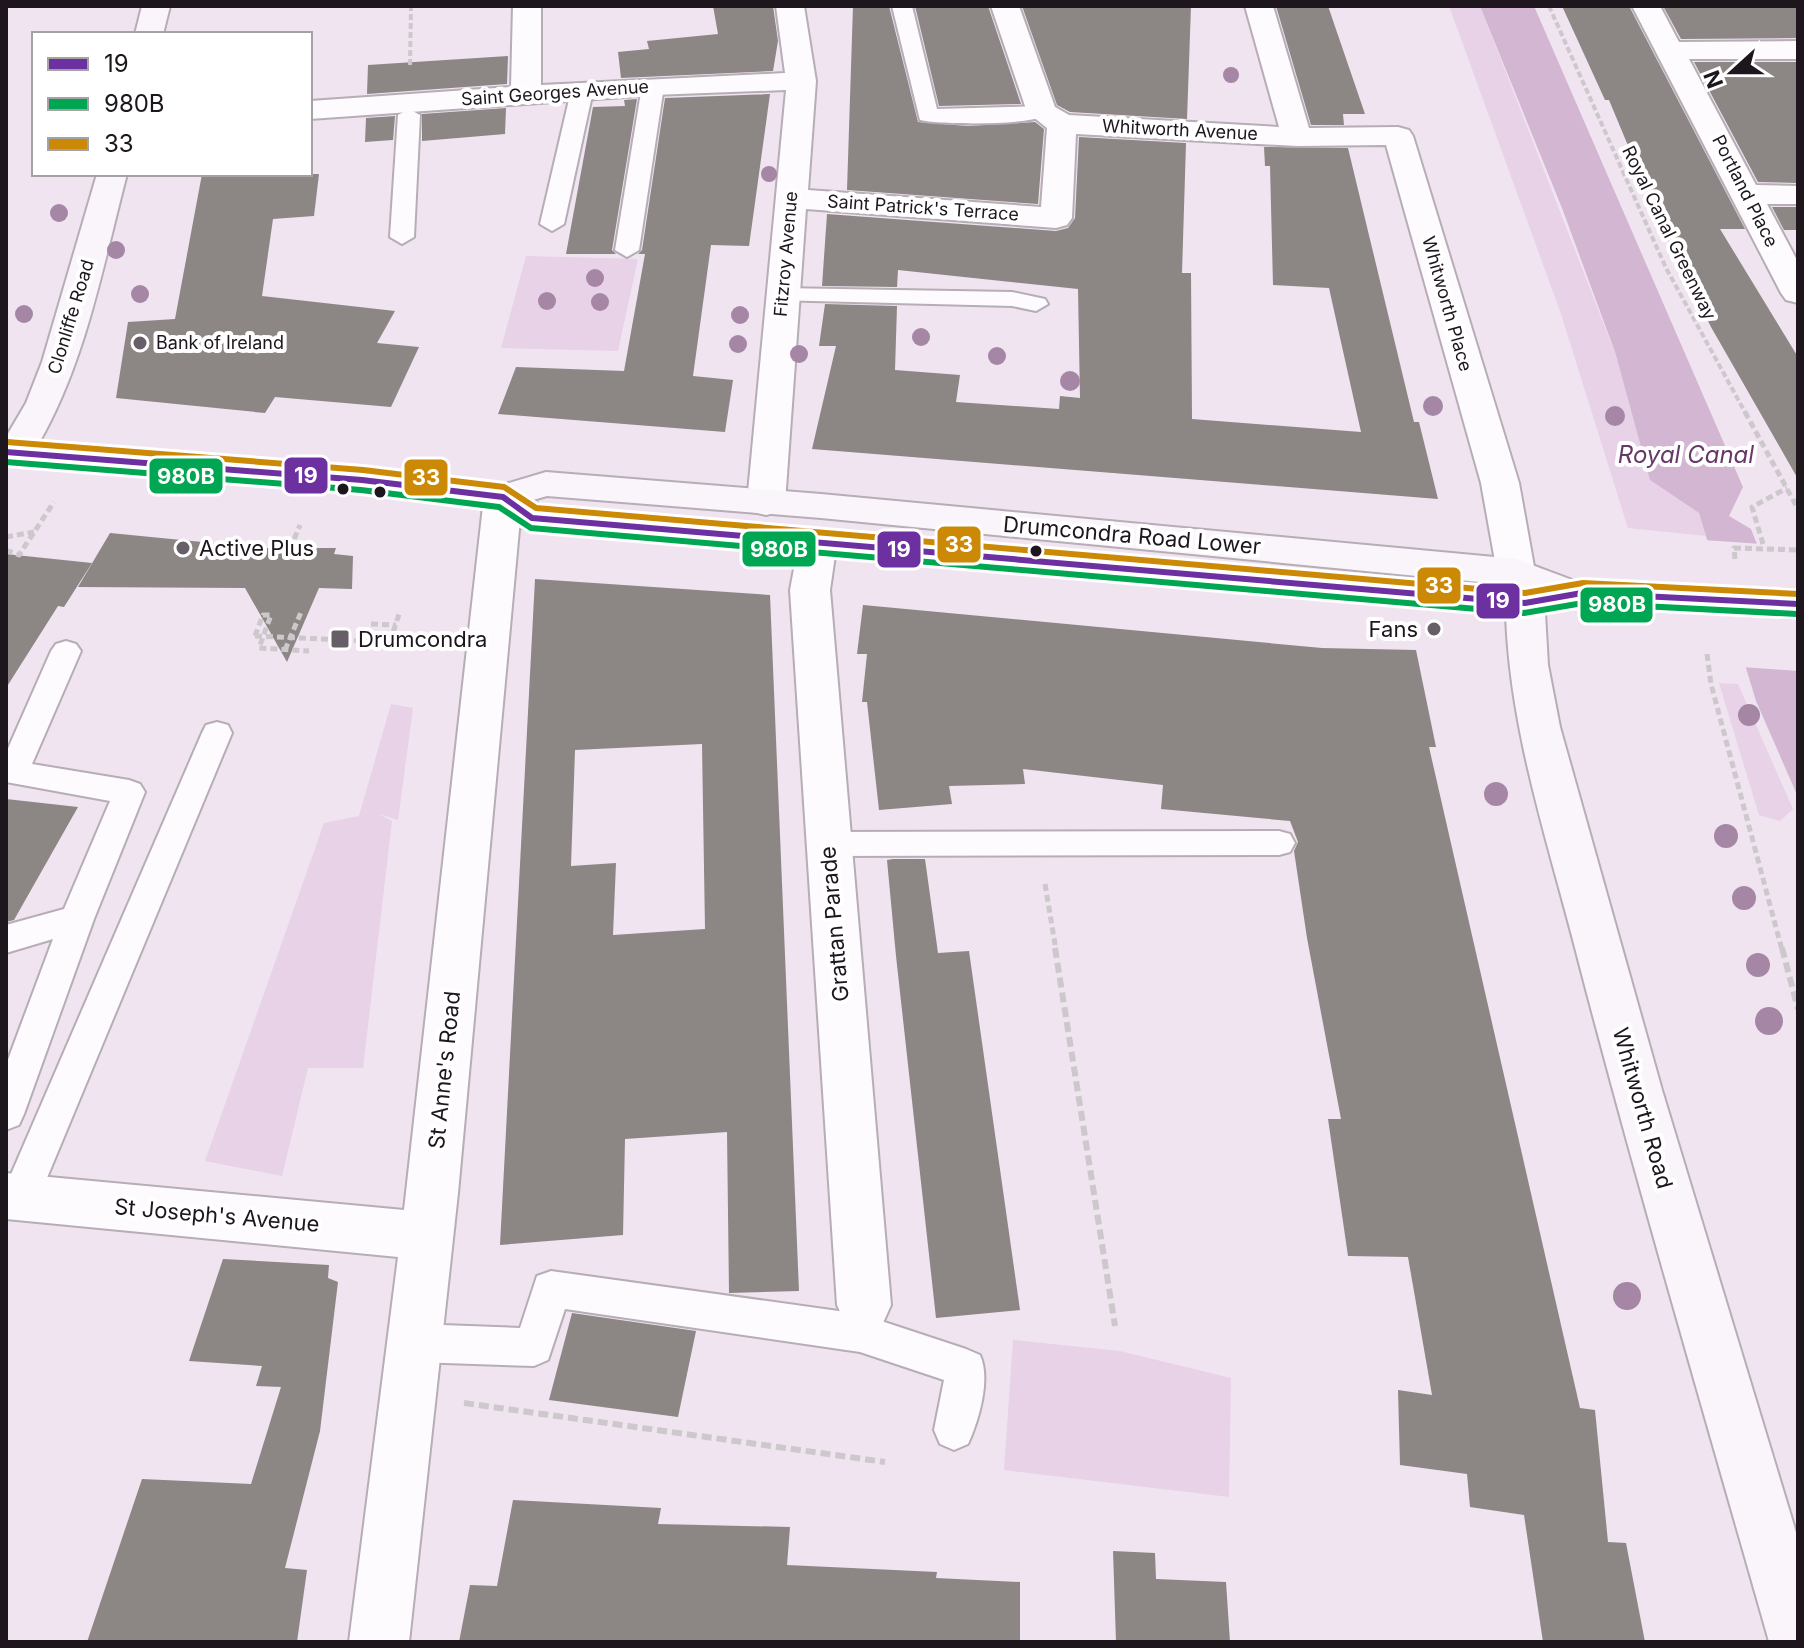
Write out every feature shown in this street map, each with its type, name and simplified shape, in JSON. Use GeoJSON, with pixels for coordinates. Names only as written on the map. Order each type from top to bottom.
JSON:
{"type":"FeatureCollection","features":[{"type":"Feature","properties":{"kind":"main road"},"geometry":{"type":"LineString","coordinates":[[150,32],[156,6]]}},
{"type":"Feature","properties":{"kind":"main road","name":"Clonliffe Road"},"geometry":{"type":"LineString","coordinates":[[10,452],[44,403],[59,362],[111,176]]}},
{"type":"Feature","properties":{"kind":"main road","name":"Drumcondra Road Lower"},"geometry":{"type":"LineString","coordinates":[[10,452],[362,480],[503,497],[546,484],[766,503],[1548,590]]}},
{"type":"Feature","properties":{"kind":"main road","name":"Drumcondra Road Lower"},"geometry":{"type":"LineString","coordinates":[[503,497],[532,518],[818,542],[1548,590]]}},
{"type":"Feature","properties":{"kind":"main road"},"geometry":{"type":"LineString","coordinates":[[1548,590],[1798,604]]}},
{"type":"Feature","properties":{"kind":"main road","name":"Whitworth Road"},"geometry":{"type":"LineString","coordinates":[[1548,590],[1528,665],[1543,742],[1637,1090],[1798,1638]]}},
{"type":"Feature","properties":{"kind":"street"},"geometry":{"type":"LineString","coordinates":[[526,95],[527,6]]}},
{"type":"Feature","properties":{"kind":"street","name":"Fitzroy Avenue"},"geometry":{"type":"LineString","coordinates":[[766,503],[801,81],[790,6]]}},
{"type":"Feature","properties":{"kind":"street"},"geometry":{"type":"LineString","coordinates":[[1005,6],[1052,118]]}},
{"type":"Feature","properties":{"kind":"street"},"geometry":{"type":"LineString","coordinates":[[1259,6],[1297,137]]}},
{"type":"Feature","properties":{"kind":"street","name":"Portland Place"},"geometry":{"type":"LineString","coordinates":[[1646,6],[1798,293]]}},
{"type":"Feature","properties":{"kind":"street"},"geometry":{"type":"LineString","coordinates":[[1672,51],[1798,50]]}},
{"type":"Feature","properties":{"kind":"street","name":"Saint Georges Avenue"},"geometry":{"type":"LineString","coordinates":[[312,110],[653,86],[801,81]]}},
{"type":"Feature","properties":{"kind":"street","name":"Whitworth Avenue"},"geometry":{"type":"LineString","coordinates":[[1052,118],[1297,137]]}},
{"type":"Feature","properties":{"kind":"street","name":"Saint Patrick's Terrace"},"geometry":{"type":"LineString","coordinates":[[790,198],[1056,218],[1052,118]]}},
{"type":"Feature","properties":{"kind":"street","name":"Whitworth Place"},"geometry":{"type":"LineString","coordinates":[[1297,137],[1398,136],[1500,483],[1548,590]]}},
{"type":"Feature","properties":{"kind":"street"},"geometry":{"type":"LineString","coordinates":[[1748,194],[1798,195]]}},
{"type":"Feature","properties":{"kind":"street","name":"St Anne's Road"},"geometry":{"type":"LineString","coordinates":[[379,1642],[427,1236],[503,497]]}},
{"type":"Feature","properties":{"kind":"street","name":"Grattan Parade"},"geometry":{"type":"LineString","coordinates":[[818,542],[810,590],[864,1305]]}},
{"type":"Feature","properties":{"kind":"street","name":"St Joseph's Avenue"},"geometry":{"type":"LineString","coordinates":[[13,1197],[427,1236]]}},
{"type":"Feature","properties":{"kind":"lane"},"geometry":{"type":"LineString","coordinates":[[902,6],[928,115],[1052,118]]}},
{"type":"Feature","properties":{"kind":"lane"},"geometry":{"type":"LineString","coordinates":[[627,250],[653,86]]}},
{"type":"Feature","properties":{"kind":"lane"},"geometry":{"type":"LineString","coordinates":[[552,224],[582,91]]}},
{"type":"Feature","properties":{"kind":"lane"},"geometry":{"type":"LineString","coordinates":[[402,237],[409,115]]}},
{"type":"Feature","properties":{"kind":"lane"},"geometry":{"type":"LineString","coordinates":[[782,295],[1012,299],[1036,304]]}},
{"type":"Feature","properties":{"kind":"lane"},"geometry":{"type":"LineString","coordinates":[[6,1114],[77,919],[129,792],[13,772],[66,651]]}},
{"type":"Feature","properties":{"kind":"lane"},"geometry":{"type":"LineString","coordinates":[[13,1197],[217,733]]}},
{"type":"Feature","properties":{"kind":"lane"},"geometry":{"type":"LineString","coordinates":[[827,844],[1279,843]]}},
{"type":"Feature","properties":{"kind":"lane"},"geometry":{"type":"LineString","coordinates":[[6,939],[77,919]]}},
{"type":"Feature","properties":{"kind":"lane"},"geometry":{"type":"LineString","coordinates":[[415,1343],[534,1347],[551,1289],[860,1333],[966,1368],[954,1430]]}},
{"type":"Feature","properties":{"kind":"path"},"geometry":{"type":"LineString","coordinates":[[410,66],[411,6]]}},
{"type":"Feature","properties":{"kind":"path","name":"Royal Canal Greenway"},"geometry":{"type":"LineString","coordinates":[[1549,6],[1666,268],[1798,509]]}},
{"type":"Feature","properties":{"kind":"path"},"geometry":{"type":"LineString","coordinates":[[1763,544],[1752,507],[1787,488]]}},
{"type":"Feature","properties":{"kind":"path"},"geometry":{"type":"LineString","coordinates":[[6,550],[19,555],[54,502]]}},
{"type":"Feature","properties":{"kind":"path"},"geometry":{"type":"LineString","coordinates":[[290,549],[300,525]]}},
{"type":"Feature","properties":{"kind":"path"},"geometry":{"type":"LineString","coordinates":[[6,537],[35,532]]}},
{"type":"Feature","properties":{"kind":"path"},"geometry":{"type":"LineString","coordinates":[[1734,548],[1798,550]]}},
{"type":"Feature","properties":{"kind":"path"},"geometry":{"type":"LineString","coordinates":[[284,650],[302,610]]}},
{"type":"Feature","properties":{"kind":"path"},"geometry":{"type":"LineString","coordinates":[[309,651],[259,648],[271,615],[263,615],[255,636],[288,637],[390,642],[400,611]]}},
{"type":"Feature","properties":{"kind":"path"},"geometry":{"type":"LineString","coordinates":[[371,624],[396,625]]}},
{"type":"Feature","properties":{"kind":"path"},"geometry":{"type":"LineString","coordinates":[[284,650],[288,637]]}},
{"type":"Feature","properties":{"kind":"path"},"geometry":{"type":"LineString","coordinates":[[1707,654],[1711,684],[1798,1009]]}},
{"type":"Feature","properties":{"kind":"path"},"geometry":{"type":"LineString","coordinates":[[1039,843],[1115,1326]]}},
{"type":"Feature","properties":{"kind":"path"},"geometry":{"type":"LineString","coordinates":[[463,1403],[885,1462]]}},
{"type":"Feature","properties":{"kind":"shaded area"},"geometry":{"type":"Polygon","coordinates":[[[1449,6],[1480,6],[1615,353],[1650,480],[1699,513],[1706,536],[1628,528],[1561,314],[1449,6]]]}},
{"type":"Feature","properties":{"kind":"shaded area"},"geometry":{"type":"Polygon","coordinates":[[[526,256],[638,259],[618,351],[501,348],[526,256]]]}},
{"type":"Feature","properties":{"kind":"shaded area"},"geometry":{"type":"Polygon","coordinates":[[[1719,683],[1738,684],[1793,809],[1780,821],[1759,815],[1719,683]]]}},
{"type":"Feature","properties":{"kind":"shaded area"},"geometry":{"type":"Polygon","coordinates":[[[391,704],[413,708],[398,820],[379,814],[392,821],[363,1068],[308,1068],[282,1176],[205,1161],[324,823],[359,816],[391,704]]]}},
{"type":"Feature","properties":{"kind":"shaded area"},"geometry":{"type":"Polygon","coordinates":[[[1013,1340],[1120,1351],[1231,1378],[1229,1497],[1004,1470],[1013,1340]]]}},
{"type":"Feature","properties":{"kind":"water","name":"Royal Canal"},"geometry":{"type":"Polygon","coordinates":[[[1480,6],[1534,6],[1743,487],[1729,516],[1751,529],[1798,647],[1798,797],[1756,701],[1699,513],[1650,480],[1615,352],[1562,208],[1480,6]]]}},
{"type":"Feature","properties":{"kind":"pier"},"geometry":{"type":"Polygon","coordinates":[[[1703,540],[1762,544],[1798,636],[1798,671],[1742,667],[1703,540]]]}},
{"type":"Feature","properties":{"kind":"building"},"geometry":{"type":"Polygon","coordinates":[[[713,6],[773,6],[778,41],[773,71],[621,78],[618,52],[649,49],[647,41],[718,34],[713,6]]]}},
{"type":"Feature","properties":{"kind":"building"},"geometry":{"type":"Polygon","coordinates":[[[853,6],[889,6],[918,122],[968,126],[1035,122],[1044,129],[1038,204],[847,190],[853,6]]]}},
{"type":"Feature","properties":{"kind":"building"},"geometry":{"type":"Polygon","coordinates":[[[915,6],[988,6],[1021,104],[939,106],[915,6]]]}},
{"type":"Feature","properties":{"kind":"building"},"geometry":{"type":"Polygon","coordinates":[[[1022,6],[1191,6],[1187,119],[1070,112],[1057,105],[1022,6]]]}},
{"type":"Feature","properties":{"kind":"building"},"geometry":{"type":"Polygon","coordinates":[[[1276,6],[1328,6],[1365,114],[1343,114],[1344,125],[1311,125],[1276,6]]]}},
{"type":"Feature","properties":{"kind":"building"},"geometry":{"type":"Polygon","coordinates":[[[1562,6],[1629,6],[1745,229],[1720,229],[1798,357],[1798,479],[1711,327],[1651,208],[1654,208],[1609,100],[1605,100],[1562,6]]]}},
{"type":"Feature","properties":{"kind":"building"},"geometry":{"type":"Polygon","coordinates":[[[1663,6],[1798,6],[1798,38],[1681,39],[1663,6]]]}},
{"type":"Feature","properties":{"kind":"building"},"geometry":{"type":"Polygon","coordinates":[[[508,56],[507,84],[367,94],[368,65],[508,56]]]}},
{"type":"Feature","properties":{"kind":"building"},"geometry":{"type":"Polygon","coordinates":[[[1694,62],[1798,62],[1798,183],[1758,182],[1694,62]]]}},
{"type":"Feature","properties":{"kind":"building"},"geometry":{"type":"Polygon","coordinates":[[[770,94],[749,246],[711,245],[693,376],[733,380],[725,432],[498,414],[516,367],[624,371],[645,254],[638,254],[642,250],[665,98],[770,94]]]}},
{"type":"Feature","properties":{"kind":"building"},"geometry":{"type":"Polygon","coordinates":[[[637,99],[612,250],[616,254],[566,254],[593,107],[625,106],[624,100],[637,99]]]}},
{"type":"Feature","properties":{"kind":"building"},"geometry":{"type":"Polygon","coordinates":[[[506,108],[505,134],[422,141],[422,114],[506,108]]]}},
{"type":"Feature","properties":{"kind":"building"},"geometry":{"type":"Polygon","coordinates":[[[395,116],[393,140],[365,142],[366,118],[395,116]]]}},
{"type":"Feature","properties":{"kind":"building"},"geometry":{"type":"Polygon","coordinates":[[[1079,137],[1186,143],[1182,273],[1191,273],[1192,419],[1361,432],[1329,288],[1273,285],[1270,166],[1265,166],[1264,147],[1348,148],[1414,422],[1419,422],[1438,499],[812,449],[836,346],[819,346],[825,304],[897,306],[895,370],[960,375],[956,402],[1059,409],[1060,396],[1080,398],[1078,289],[898,270],[897,287],[822,286],[827,214],[1056,231],[1068,228],[1075,218],[1079,137]]]}},
{"type":"Feature","properties":{"kind":"building"},"geometry":{"type":"Polygon","coordinates":[[[319,174],[314,216],[273,219],[262,296],[395,311],[377,343],[419,347],[391,407],[275,397],[265,413],[116,398],[128,322],[175,319],[202,176],[319,174]]]}},
{"type":"Feature","properties":{"kind":"building"},"geometry":{"type":"Polygon","coordinates":[[[1772,207],[1798,207],[1798,230],[1784,230],[1772,207]]]}},
{"type":"Feature","properties":{"kind":"building"},"geometry":{"type":"Polygon","coordinates":[[[110,533],[263,548],[336,548],[334,554],[353,556],[352,589],[319,588],[287,662],[245,588],[78,587],[110,533]]]}},
{"type":"Feature","properties":{"kind":"building"},"geometry":{"type":"Polygon","coordinates":[[[6,554],[92,563],[64,607],[58,606],[6,688],[6,554]]]}},
{"type":"Feature","properties":{"kind":"building"},"geometry":{"type":"Polygon","coordinates":[[[535,579],[770,595],[799,1291],[729,1293],[727,1132],[625,1139],[623,1235],[500,1245],[535,579]],[[702,744],[575,750],[571,866],[616,863],[613,935],[705,929],[702,744]]]}},
{"type":"Feature","properties":{"kind":"building"},"geometry":{"type":"Polygon","coordinates":[[[863,605],[1322,648],[1416,650],[1436,747],[1429,747],[1580,1408],[1595,1410],[1608,1542],[1626,1543],[1645,1642],[1543,1642],[1524,1515],[1470,1507],[1467,1474],[1400,1465],[1398,1390],[1432,1395],[1408,1257],[1348,1256],[1328,1119],[1341,1119],[1307,938],[1294,851],[1298,842],[1290,821],[1161,809],[1163,785],[1023,769],[1025,784],[949,786],[952,804],[879,810],[867,702],[862,702],[867,654],[857,654],[863,605]]]}},
{"type":"Feature","properties":{"kind":"building"},"geometry":{"type":"Polygon","coordinates":[[[6,799],[78,807],[14,920],[6,922],[6,799]]]}},
{"type":"Feature","properties":{"kind":"building"},"geometry":{"type":"Polygon","coordinates":[[[925,859],[938,953],[969,951],[1020,1310],[936,1318],[887,860],[925,859]]]}},
{"type":"Feature","properties":{"kind":"building"},"geometry":{"type":"Polygon","coordinates":[[[223,1259],[329,1265],[328,1278],[338,1282],[320,1431],[285,1568],[307,1570],[297,1642],[87,1642],[142,1479],[251,1484],[281,1387],[256,1386],[262,1366],[189,1361],[223,1259]]]}},
{"type":"Feature","properties":{"kind":"building"},"geometry":{"type":"Polygon","coordinates":[[[572,1313],[696,1331],[678,1417],[549,1400],[572,1313]]]}},
{"type":"Feature","properties":{"kind":"building"},"geometry":{"type":"Polygon","coordinates":[[[513,1500],[661,1508],[658,1524],[790,1527],[787,1565],[937,1572],[936,1578],[1020,1582],[1020,1642],[459,1642],[470,1585],[497,1586],[513,1500]]]}},
{"type":"Feature","properties":{"kind":"building"},"geometry":{"type":"Polygon","coordinates":[[[1113,1551],[1155,1553],[1156,1579],[1226,1582],[1230,1642],[1116,1642],[1113,1551]]]}},
{"type":"Feature","properties":{"kind":"transit line","name":"33"},"geometry":{"type":"LineString","coordinates":[[7,442],[363,470],[504,487],[536,508],[1525,593],[1583,583],[1798,594]]}},
{"type":"Feature","properties":{"kind":"transit line","name":"19"},"geometry":{"type":"LineString","coordinates":[[6,452],[362,480],[503,497],[532,518],[1525,603],[1582,593],[1798,604]]}},
{"type":"Feature","properties":{"kind":"transit line","name":"980B"},"geometry":{"type":"LineString","coordinates":[[6,462],[361,490],[499,507],[531,528],[1524,613],[1583,603],[1797,614]]}},
{"type":"Feature","properties":{"kind":"place","name":"Bank of Ireland"},"geometry":{"type":"Point","coordinates":[140,343]}},
{"type":"Feature","properties":{"kind":"place","name":"Active Plus"},"geometry":{"type":"Point","coordinates":[183,548]}},
{"type":"Feature","properties":{"kind":"place","name":"Fans"},"geometry":{"type":"Point","coordinates":[1434,629]}},
{"type":"Feature","properties":{"kind":"place","name":"Drumcondra"},"geometry":{"type":"Point","coordinates":[340,639]}}]}
